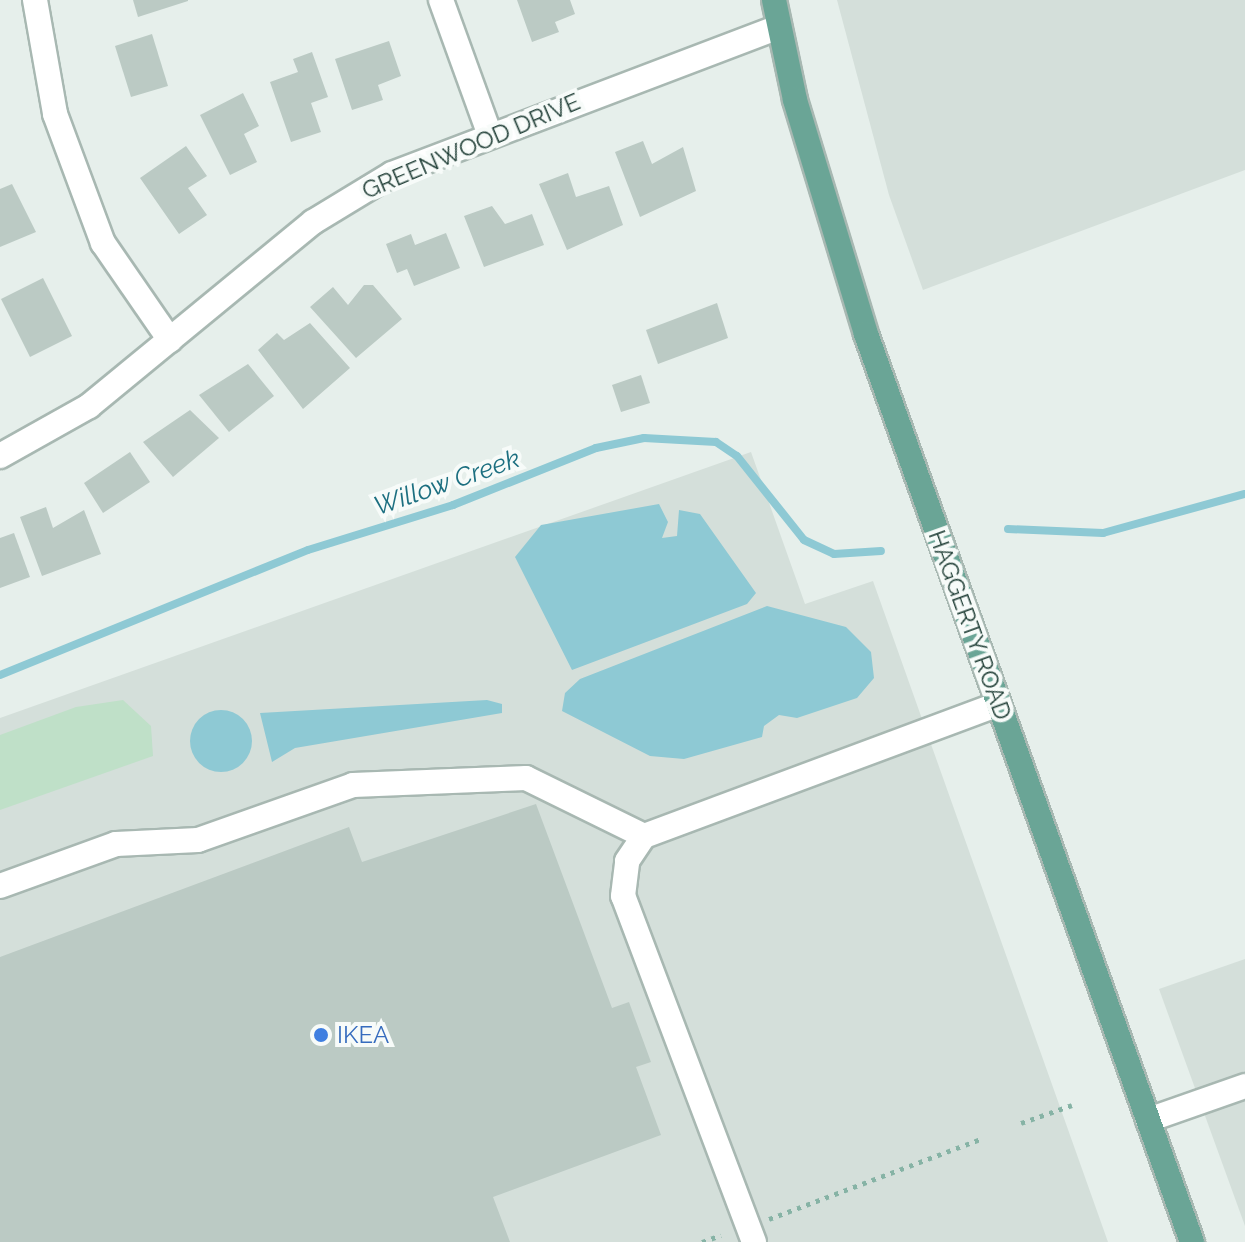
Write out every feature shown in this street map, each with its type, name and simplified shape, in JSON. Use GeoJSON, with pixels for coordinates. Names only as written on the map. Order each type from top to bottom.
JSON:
{"type":"FeatureCollection","features":[{"type":"Feature","properties":{"kind":"main road","name":"HAGGERTY ROAD"},"geometry":{"type":"LineString","coordinates":[[774,0],[778,27],[857,304],[1192,1242]]}},
{"type":"Feature","properties":{"kind":"street"},"geometry":{"type":"LineString","coordinates":[[35,0],[55,114],[103,243],[170,340]]}},
{"type":"Feature","properties":{"kind":"street"},"geometry":{"type":"LineString","coordinates":[[441,0],[490,135]]}},
{"type":"Feature","properties":{"kind":"street","name":"GREENWOOD DRIVE"},"geometry":{"type":"LineString","coordinates":[[0,456],[89,406],[342,202],[490,135],[778,27]]}},
{"type":"Feature","properties":{"kind":"street"},"geometry":{"type":"LineString","coordinates":[[754,1242],[623,896],[627,861],[644,836],[998,704]]}},
{"type":"Feature","properties":{"kind":"street"},"geometry":{"type":"LineString","coordinates":[[0,886],[116,844],[198,840],[353,785],[526,778],[644,836]]}},
{"type":"Feature","properties":{"kind":"street"},"geometry":{"type":"LineString","coordinates":[[1148,1120],[1245,1086]]}},
{"type":"Feature","properties":{"kind":"path"},"geometry":{"type":"LineString","coordinates":[[1021,1123],[1072,1105]]}},
{"type":"Feature","properties":{"kind":"path"},"geometry":{"type":"LineString","coordinates":[[769,1219],[981,1139]]}},
{"type":"Feature","properties":{"kind":"path"},"geometry":{"type":"LineString","coordinates":[[702,1242],[721,1235]]}},
{"type":"Feature","properties":{"kind":"shaded area"},"geometry":{"type":"Polygon","coordinates":[[[837,0],[1245,0],[1245,170],[923,290],[889,195],[837,0]]]}},
{"type":"Feature","properties":{"kind":"shaded area"},"geometry":{"type":"Polygon","coordinates":[[[751,452],[805,604],[873,581],[1108,1242],[0,1242],[0,718],[751,452]]]}},
{"type":"Feature","properties":{"kind":"shaded area"},"geometry":{"type":"Polygon","coordinates":[[[1245,959],[1245,1226],[1159,989],[1245,959]]]}},
{"type":"Feature","properties":{"kind":"green space"},"geometry":{"type":"Polygon","coordinates":[[[123,700],[151,726],[153,756],[0,810],[0,735],[76,707],[123,700]]]}},
{"type":"Feature","properties":{"kind":"water"},"geometry":{"type":"Polygon","coordinates":[[[659,504],[668,522],[662,538],[677,536],[679,510],[700,514],[756,593],[747,604],[572,670],[515,557],[541,525],[659,504]]]}},
{"type":"Feature","properties":{"kind":"water"},"geometry":{"type":"Polygon","coordinates":[[[767,606],[846,627],[871,652],[874,678],[857,698],[797,718],[779,715],[764,726],[762,737],[684,759],[650,756],[562,711],[565,693],[580,679],[767,606]]]}},
{"type":"Feature","properties":{"kind":"water"},"geometry":{"type":"Polygon","coordinates":[[[487,700],[502,704],[502,713],[295,748],[272,762],[260,713],[487,700]]]}},
{"type":"Feature","properties":{"kind":"water"},"geometry":{"type":"Polygon","coordinates":[[[215,710],[227,710],[243,719],[250,729],[250,753],[243,763],[227,772],[215,772],[195,758],[190,747],[190,735],[204,715],[215,710]]]}},
{"type":"Feature","properties":{"kind":"building"},"geometry":{"type":"Polygon","coordinates":[[[133,0],[188,0],[188,1],[138,17],[133,0]]]}},
{"type":"Feature","properties":{"kind":"building"},"geometry":{"type":"Polygon","coordinates":[[[517,0],[570,0],[575,14],[555,22],[559,32],[532,42],[517,0]]]}},
{"type":"Feature","properties":{"kind":"building"},"geometry":{"type":"Polygon","coordinates":[[[152,34],[168,86],[131,97],[115,46],[152,34]]]}},
{"type":"Feature","properties":{"kind":"building"},"geometry":{"type":"Polygon","coordinates":[[[389,41],[401,76],[378,85],[383,100],[352,110],[335,59],[389,41]]]}},
{"type":"Feature","properties":{"kind":"building"},"geometry":{"type":"Polygon","coordinates":[[[312,52],[328,97],[311,103],[321,132],[291,142],[270,82],[298,72],[293,59],[312,52]]]}},
{"type":"Feature","properties":{"kind":"building"},"geometry":{"type":"Polygon","coordinates":[[[243,93],[259,126],[244,134],[257,162],[230,175],[200,115],[243,93]]]}},
{"type":"Feature","properties":{"kind":"building"},"geometry":{"type":"Polygon","coordinates":[[[643,141],[652,164],[683,147],[696,191],[640,217],[615,152],[643,141]]]}},
{"type":"Feature","properties":{"kind":"building"},"geometry":{"type":"Polygon","coordinates":[[[186,146],[207,176],[188,188],[207,215],[179,234],[140,178],[186,146]]]}},
{"type":"Feature","properties":{"kind":"building"},"geometry":{"type":"Polygon","coordinates":[[[568,173],[576,197],[609,186],[623,225],[567,250],[539,184],[568,173]]]}},
{"type":"Feature","properties":{"kind":"building"},"geometry":{"type":"Polygon","coordinates":[[[12,184],[36,232],[0,247],[0,189],[12,184]]]}},
{"type":"Feature","properties":{"kind":"building"},"geometry":{"type":"Polygon","coordinates":[[[492,206],[505,224],[532,214],[544,245],[484,267],[464,216],[492,206]]]}},
{"type":"Feature","properties":{"kind":"building"},"geometry":{"type":"Polygon","coordinates":[[[446,233],[460,268],[414,286],[407,269],[397,273],[386,244],[411,234],[415,245],[446,233]]]}},
{"type":"Feature","properties":{"kind":"building"},"geometry":{"type":"Polygon","coordinates":[[[43,278],[72,336],[30,357],[1,299],[43,278]]]}},
{"type":"Feature","properties":{"kind":"building"},"geometry":{"type":"Polygon","coordinates":[[[364,285],[373,285],[402,319],[356,358],[310,307],[333,287],[348,305],[364,285]]]}},
{"type":"Feature","properties":{"kind":"building"},"geometry":{"type":"Polygon","coordinates":[[[717,303],[728,338],[658,364],[646,330],[717,303]]]}},
{"type":"Feature","properties":{"kind":"building"},"geometry":{"type":"Polygon","coordinates":[[[310,323],[350,368],[303,409],[258,350],[277,333],[284,340],[310,323]]]}},
{"type":"Feature","properties":{"kind":"building"},"geometry":{"type":"Polygon","coordinates":[[[248,364],[274,396],[229,432],[199,395],[248,364]]]}},
{"type":"Feature","properties":{"kind":"building"},"geometry":{"type":"Polygon","coordinates":[[[641,375],[650,403],[621,412],[612,385],[641,375]]]}},
{"type":"Feature","properties":{"kind":"building"},"geometry":{"type":"Polygon","coordinates":[[[190,410],[219,438],[173,477],[143,442],[190,410]]]}},
{"type":"Feature","properties":{"kind":"building"},"geometry":{"type":"Polygon","coordinates":[[[130,452],[150,482],[103,513],[84,483],[130,452]]]}},
{"type":"Feature","properties":{"kind":"building"},"geometry":{"type":"Polygon","coordinates":[[[46,507],[53,528],[84,510],[101,554],[42,576],[20,517],[46,507]]]}},
{"type":"Feature","properties":{"kind":"building"},"geometry":{"type":"Polygon","coordinates":[[[14,533],[30,577],[0,588],[0,538],[14,533]]]}},
{"type":"Feature","properties":{"kind":"building","name":"IKEA"},"geometry":{"type":"Polygon","coordinates":[[[536,804],[612,1008],[629,1002],[651,1062],[636,1067],[661,1135],[493,1197],[510,1242],[0,1242],[0,957],[349,827],[362,862],[536,804]]]}},
{"type":"Feature","properties":{"kind":"waterway","name":"Willow Creek"},"geometry":{"type":"LineString","coordinates":[[0,675],[308,550],[453,505],[596,448],[644,438],[716,442],[737,456],[804,540],[834,554],[881,551]]}},
{"type":"Feature","properties":{"kind":"waterway","name":"Willow Creek"},"geometry":{"type":"LineString","coordinates":[[1008,529],[1103,533],[1245,494]]}},
{"type":"Feature","properties":{"kind":"place","name":"IKEA"},"geometry":{"type":"Point","coordinates":[321,1035]}}]}
